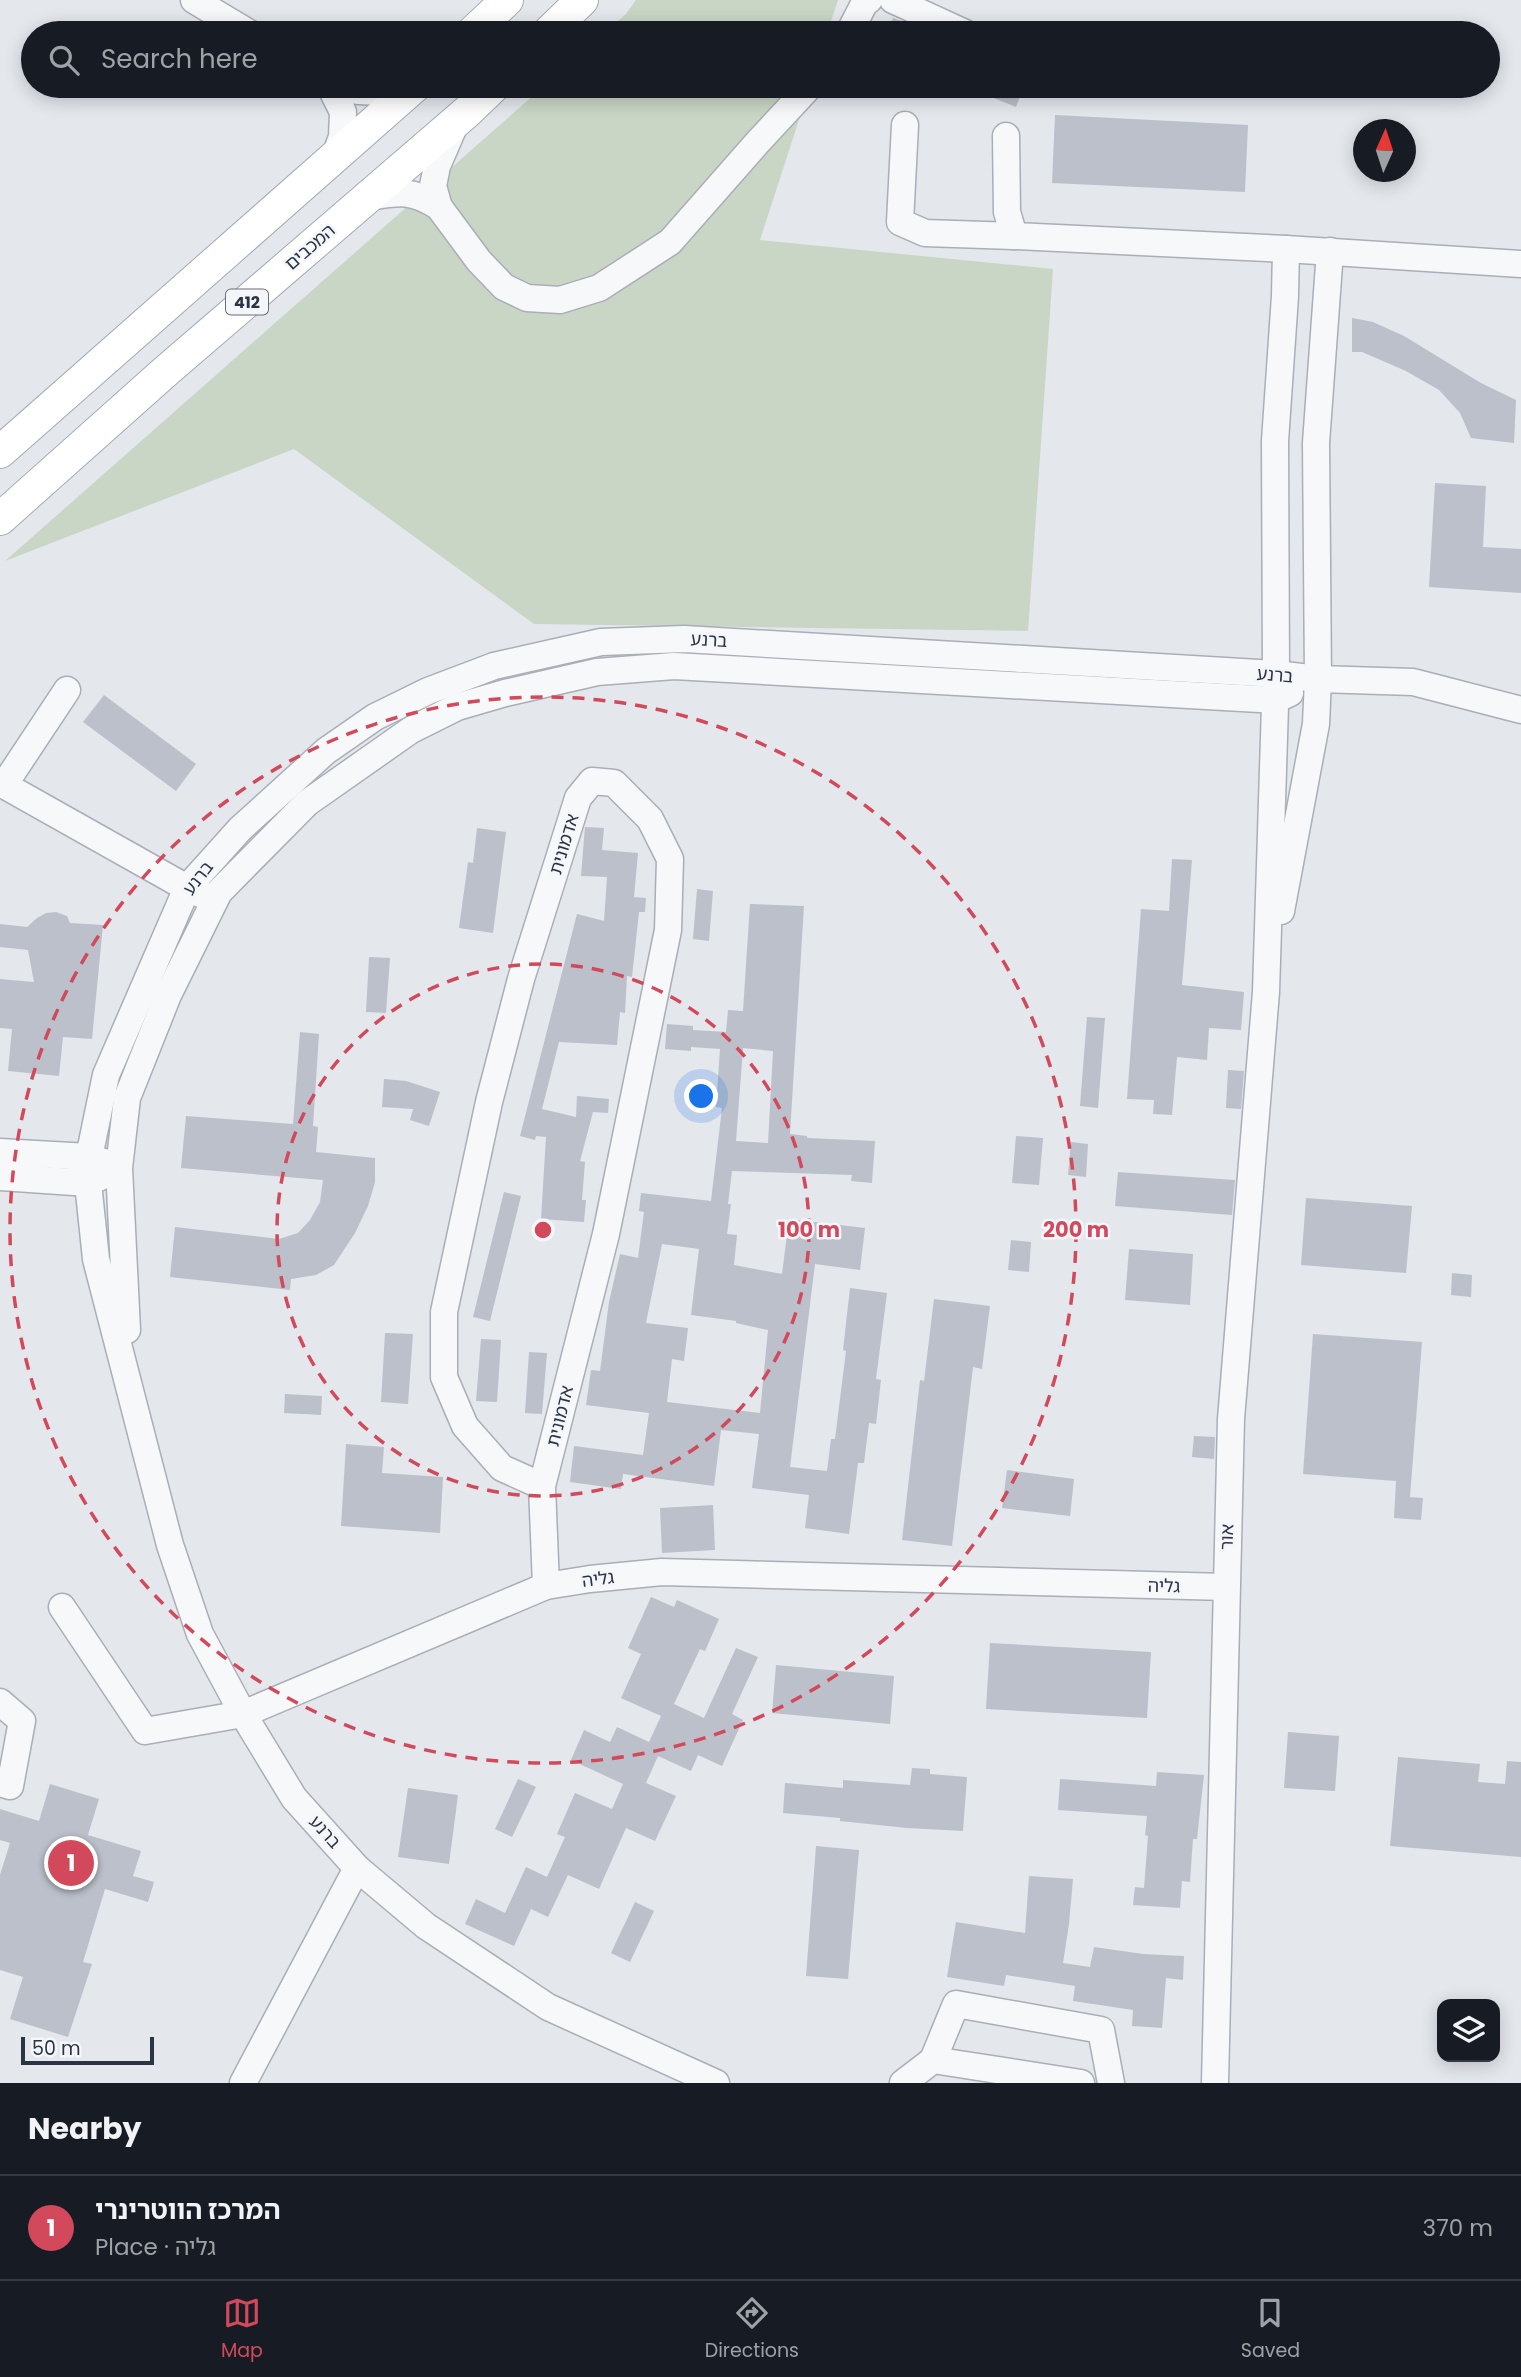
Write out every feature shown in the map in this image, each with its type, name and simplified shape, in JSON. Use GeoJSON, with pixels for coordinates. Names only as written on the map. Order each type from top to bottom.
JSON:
{"type":"FeatureCollection","features":[{"type":"Feature","properties":{"kind":"main road"},"geometry":{"type":"LineString","coordinates":[[485,21],[507,0]]}},
{"type":"Feature","properties":{"kind":"main road"},"geometry":{"type":"LineString","coordinates":[[560,21],[582,0]]}},
{"type":"Feature","properties":{"kind":"main road"},"geometry":{"type":"LineString","coordinates":[[0,452],[401,98]]}},
{"type":"Feature","properties":{"kind":"main road","name":"המכבים"},"geometry":{"type":"LineString","coordinates":[[0,519],[481,98]]}},
{"type":"Feature","properties":{"kind":"street"},"geometry":{"type":"LineString","coordinates":[[194,0],[229,21]]}},
{"type":"Feature","properties":{"kind":"street"},"geometry":{"type":"LineString","coordinates":[[855,21],[865,2],[869,0]]}},
{"type":"Feature","properties":{"kind":"street"},"geometry":{"type":"LineString","coordinates":[[893,0],[939,21]]}},
{"type":"Feature","properties":{"kind":"street"},"geometry":{"type":"LineString","coordinates":[[335,156],[342,137],[343,112],[336,98]]}},
{"type":"Feature","properties":{"kind":"street"},"geometry":{"type":"LineString","coordinates":[[368,197],[401,191],[422,196],[439,207],[479,261],[504,287],[527,298],[561,300],[599,288],[670,242],[799,98]]}},
{"type":"Feature","properties":{"kind":"street"},"geometry":{"type":"LineString","coordinates":[[439,207],[433,186],[435,176],[457,121]]}},
{"type":"Feature","properties":{"kind":"street"},"geometry":{"type":"LineString","coordinates":[[905,125],[900,222],[925,233],[1329,251],[1521,264]]}},
{"type":"Feature","properties":{"kind":"street"},"geometry":{"type":"LineString","coordinates":[[1006,136],[1007,212],[1014,236]]}},
{"type":"Feature","properties":{"kind":"street"},"geometry":{"type":"LineString","coordinates":[[1266,992],[1275,687],[1275,441],[1286,249]]}},
{"type":"Feature","properties":{"kind":"street"},"geometry":{"type":"LineString","coordinates":[[1266,992],[1316,724],[1316,443],[1329,251]]}},
{"type":"Feature","properties":{"kind":"street"},"geometry":{"type":"LineString","coordinates":[[1318,634],[1325,654],[1338,667],[1360,677],[1413,682],[1521,710]]}},
{"type":"Feature","properties":{"kind":"street","name":"ברנע"},"geometry":{"type":"LineString","coordinates":[[716,2083],[548,2007],[426,1926],[357,1868],[294,1798],[243,1714],[200,1634],[170,1545],[96,1259],[88,1183],[89,1157],[106,1075],[187,888],[240,829],[326,751],[375,717],[428,691],[494,666],[601,642],[684,639],[1275,687]]}},
{"type":"Feature","properties":{"kind":"street"},"geometry":{"type":"LineString","coordinates":[[571,648],[579,676]]}},
{"type":"Feature","properties":{"kind":"street","name":"ברנע"},"geometry":{"type":"LineString","coordinates":[[134,1409],[126,1327],[119,1168],[127,1098],[168,995],[219,892],[307,803],[411,730],[469,704],[505,692],[597,672],[674,666],[1275,687],[1318,679]]}},
{"type":"Feature","properties":{"kind":"street"},"geometry":{"type":"LineString","coordinates":[[1318,679],[1413,682]]}},
{"type":"Feature","properties":{"kind":"street"},"geometry":{"type":"LineString","coordinates":[[67,690],[4,785],[187,888],[215,900]]}},
{"type":"Feature","properties":{"kind":"street","name":"אדמונית"},"geometry":{"type":"LineString","coordinates":[[542,1486],[502,1468],[465,1426],[444,1377],[444,1312],[488,1102],[521,979],[578,798],[592,781],[614,783],[650,819],[670,859],[668,930],[606,1234],[542,1486],[546,1586]]}},
{"type":"Feature","properties":{"kind":"street","name":"אור"},"geometry":{"type":"LineString","coordinates":[[1215,2083],[1231,1419],[1266,992]]}},
{"type":"Feature","properties":{"kind":"street"},"geometry":{"type":"LineString","coordinates":[[0,1152],[89,1157],[119,1168]]}},
{"type":"Feature","properties":{"kind":"street"},"geometry":{"type":"LineString","coordinates":[[0,1177],[88,1183],[119,1168]]}},
{"type":"Feature","properties":{"kind":"street","name":"גליה"},"geometry":{"type":"LineString","coordinates":[[62,1607],[145,1731],[243,1714],[546,1586],[590,1579],[662,1572],[1226,1587]]}},
{"type":"Feature","properties":{"kind":"street"},"geometry":{"type":"LineString","coordinates":[[0,1702],[22,1721],[10,1786],[0,1783]]}},
{"type":"Feature","properties":{"kind":"street"},"geometry":{"type":"LineString","coordinates":[[243,2083],[357,1868]]}},
{"type":"Feature","properties":{"kind":"street"},"geometry":{"type":"LineString","coordinates":[[903,2083],[933,2060],[956,2004],[1101,2030],[1111,2083]]}},
{"type":"Feature","properties":{"kind":"street"},"geometry":{"type":"LineString","coordinates":[[933,2060],[1081,2083]]}},
{"type":"Feature","properties":{"kind":"green space"},"geometry":{"type":"Polygon","coordinates":[[[636,0],[838,0],[831,21],[618,21],[636,0]]]}},
{"type":"Feature","properties":{"kind":"green space"},"geometry":{"type":"Polygon","coordinates":[[[530,98],[806,98],[760,240],[1053,269],[1028,631],[534,624],[294,449],[5,561],[530,98]]]}},
{"type":"Feature","properties":{"kind":"building"},"geometry":{"type":"Polygon","coordinates":[[[994,98],[1019,98],[1016,107],[994,98]]]}},
{"type":"Feature","properties":{"kind":"building"},"geometry":{"type":"Polygon","coordinates":[[[1055,115],[1248,125],[1245,192],[1052,183],[1055,115]]]}},
{"type":"Feature","properties":{"kind":"building"},"geometry":{"type":"Polygon","coordinates":[[[1352,318],[1373,322],[1404,336],[1481,383],[1516,400],[1514,443],[1471,438],[1460,413],[1439,390],[1406,371],[1362,352],[1352,352],[1352,318]]]}},
{"type":"Feature","properties":{"kind":"building"},"geometry":{"type":"Polygon","coordinates":[[[1435,483],[1486,486],[1483,547],[1521,549],[1521,593],[1429,587],[1435,483]]]}},
{"type":"Feature","properties":{"kind":"building"},"geometry":{"type":"Polygon","coordinates":[[[104,695],[196,764],[176,791],[83,722],[104,695]]]}},
{"type":"Feature","properties":{"kind":"building"},"geometry":{"type":"Polygon","coordinates":[[[585,827],[604,828],[602,850],[638,853],[634,897],[646,898],[645,912],[639,912],[632,977],[627,976],[625,1013],[620,1012],[617,1045],[559,1042],[542,1109],[576,1117],[577,1096],[609,1099],[608,1113],[593,1112],[580,1161],[585,1162],[582,1200],[586,1200],[584,1222],[541,1219],[546,1137],[536,1136],[535,1140],[520,1136],[577,914],[604,921],[607,877],[581,876],[585,827]]]}},
{"type":"Feature","properties":{"kind":"building"},"geometry":{"type":"Polygon","coordinates":[[[477,828],[506,832],[493,933],[459,928],[468,862],[473,863],[477,828]]]}},
{"type":"Feature","properties":{"kind":"building"},"geometry":{"type":"Polygon","coordinates":[[[1172,859],[1192,860],[1182,985],[1244,992],[1241,1030],[1209,1028],[1207,1060],[1177,1057],[1172,1115],[1153,1114],[1154,1100],[1127,1099],[1141,909],[1169,911],[1172,859]]]}},
{"type":"Feature","properties":{"kind":"building"},"geometry":{"type":"Polygon","coordinates":[[[697,889],[713,891],[709,941],[693,939],[697,889]]]}},
{"type":"Feature","properties":{"kind":"building"},"geometry":{"type":"Polygon","coordinates":[[[750,904],[804,906],[790,1134],[807,1138],[875,1141],[872,1183],[851,1181],[852,1175],[732,1171],[727,1234],[737,1235],[734,1265],[782,1274],[789,1219],[865,1228],[860,1270],[815,1264],[790,1467],[827,1471],[831,1439],[835,1439],[846,1351],[843,1350],[850,1288],[887,1293],[876,1379],[881,1380],[876,1424],[869,1423],[864,1463],[858,1463],[849,1534],[805,1528],[809,1495],[752,1488],[759,1434],[721,1430],[714,1486],[623,1474],[621,1489],[570,1482],[574,1446],[643,1455],[649,1413],[586,1405],[591,1370],[600,1371],[609,1302],[620,1254],[638,1258],[644,1212],[639,1211],[641,1193],[711,1201],[722,1108],[716,1107],[720,1049],[665,1049],[667,1024],[693,1026],[693,1030],[726,1032],[728,1010],[743,1011],[750,904]],[[743,1048],[736,1141],[768,1143],[773,1051],[743,1048]],[[662,1244],[646,1323],[688,1328],[684,1361],[672,1359],[667,1402],[760,1413],[768,1330],[736,1321],[691,1315],[699,1249],[662,1244]]]}},
{"type":"Feature","properties":{"kind":"building"},"geometry":{"type":"Polygon","coordinates":[[[56,912],[67,916],[70,923],[103,925],[92,1039],[63,1037],[59,1076],[8,1071],[12,1029],[0,1028],[0,979],[34,982],[28,950],[0,947],[0,924],[27,927],[46,913],[56,912]]]}},
{"type":"Feature","properties":{"kind":"building"},"geometry":{"type":"Polygon","coordinates":[[[369,957],[390,958],[386,1013],[366,1012],[369,957]]]}},
{"type":"Feature","properties":{"kind":"building"},"geometry":{"type":"Polygon","coordinates":[[[1087,1017],[1105,1018],[1098,1108],[1080,1106],[1087,1017]]]}},
{"type":"Feature","properties":{"kind":"building"},"geometry":{"type":"Polygon","coordinates":[[[300,1032],[319,1034],[313,1126],[318,1127],[316,1152],[375,1158],[375,1182],[368,1206],[355,1233],[334,1265],[316,1275],[291,1279],[290,1290],[170,1277],[175,1227],[279,1239],[298,1233],[310,1220],[320,1202],[323,1180],[181,1168],[186,1116],[293,1124],[300,1032]]]}},
{"type":"Feature","properties":{"kind":"building"},"geometry":{"type":"Polygon","coordinates":[[[1228,1070],[1244,1071],[1241,1109],[1226,1108],[1228,1070]]]}},
{"type":"Feature","properties":{"kind":"building"},"geometry":{"type":"Polygon","coordinates":[[[384,1079],[406,1081],[440,1092],[429,1126],[410,1120],[413,1109],[382,1107],[384,1079]]]}},
{"type":"Feature","properties":{"kind":"building"},"geometry":{"type":"Polygon","coordinates":[[[1016,1136],[1043,1138],[1039,1185],[1012,1183],[1016,1136]]]}},
{"type":"Feature","properties":{"kind":"building"},"geometry":{"type":"Polygon","coordinates":[[[1071,1142],[1088,1144],[1086,1177],[1068,1175],[1071,1142]]]}},
{"type":"Feature","properties":{"kind":"building"},"geometry":{"type":"Polygon","coordinates":[[[1118,1172],[1235,1180],[1232,1215],[1115,1206],[1118,1172]]]}},
{"type":"Feature","properties":{"kind":"building"},"geometry":{"type":"Polygon","coordinates":[[[504,1192],[521,1196],[490,1321],[473,1317],[504,1192]]]}},
{"type":"Feature","properties":{"kind":"building"},"geometry":{"type":"Polygon","coordinates":[[[1306,1198],[1412,1206],[1406,1273],[1301,1265],[1306,1198]]]}},
{"type":"Feature","properties":{"kind":"building"},"geometry":{"type":"Polygon","coordinates":[[[1011,1240],[1031,1242],[1029,1272],[1008,1270],[1011,1240]]]}},
{"type":"Feature","properties":{"kind":"building"},"geometry":{"type":"Polygon","coordinates":[[[1129,1249],[1193,1254],[1190,1305],[1125,1300],[1129,1249]]]}},
{"type":"Feature","properties":{"kind":"building"},"geometry":{"type":"Polygon","coordinates":[[[1452,1273],[1472,1275],[1471,1297],[1451,1295],[1452,1273]]]}},
{"type":"Feature","properties":{"kind":"building"},"geometry":{"type":"Polygon","coordinates":[[[934,1299],[990,1306],[982,1369],[973,1367],[952,1546],[902,1540],[920,1380],[924,1381],[934,1299]]]}},
{"type":"Feature","properties":{"kind":"building"},"geometry":{"type":"Polygon","coordinates":[[[385,1333],[413,1334],[408,1404],[381,1402],[385,1333]]]}},
{"type":"Feature","properties":{"kind":"building"},"geometry":{"type":"Polygon","coordinates":[[[1313,1334],[1422,1342],[1410,1497],[1423,1498],[1421,1520],[1394,1518],[1396,1481],[1303,1474],[1313,1334]]]}},
{"type":"Feature","properties":{"kind":"building"},"geometry":{"type":"Polygon","coordinates":[[[481,1339],[501,1340],[497,1402],[476,1401],[481,1339]]]}},
{"type":"Feature","properties":{"kind":"building"},"geometry":{"type":"Polygon","coordinates":[[[529,1352],[547,1353],[542,1414],[525,1413],[529,1352]]]}},
{"type":"Feature","properties":{"kind":"building"},"geometry":{"type":"Polygon","coordinates":[[[285,1394],[322,1396],[321,1415],[284,1413],[285,1394]]]}},
{"type":"Feature","properties":{"kind":"building"},"geometry":{"type":"Polygon","coordinates":[[[1194,1436],[1215,1437],[1214,1459],[1192,1457],[1194,1436]]]}},
{"type":"Feature","properties":{"kind":"building"},"geometry":{"type":"Polygon","coordinates":[[[346,1444],[384,1447],[382,1473],[443,1477],[440,1533],[341,1526],[346,1444]]]}},
{"type":"Feature","properties":{"kind":"building"},"geometry":{"type":"Polygon","coordinates":[[[1007,1470],[1074,1479],[1070,1516],[1002,1508],[1007,1470]]]}},
{"type":"Feature","properties":{"kind":"building"},"geometry":{"type":"Polygon","coordinates":[[[713,1505],[715,1550],[662,1553],[660,1508],[713,1505]]]}},
{"type":"Feature","properties":{"kind":"building"},"geometry":{"type":"Polygon","coordinates":[[[651,1597],[674,1607],[677,1600],[719,1619],[705,1651],[700,1649],[674,1704],[704,1718],[736,1648],[758,1657],[732,1714],[743,1720],[722,1766],[698,1755],[691,1771],[658,1756],[646,1783],[676,1796],[655,1841],[626,1828],[599,1889],[568,1875],[548,1917],[531,1909],[514,1946],[465,1924],[476,1899],[505,1913],[526,1867],[547,1877],[565,1837],[557,1834],[575,1793],[612,1809],[623,1784],[571,1760],[584,1730],[610,1742],[617,1727],[649,1742],[661,1716],[621,1698],[641,1654],[628,1648],[651,1597]]]}},
{"type":"Feature","properties":{"kind":"building"},"geometry":{"type":"Polygon","coordinates":[[[990,1643],[1151,1652],[1147,1718],[986,1709],[990,1643]]]}},
{"type":"Feature","properties":{"kind":"building"},"geometry":{"type":"Polygon","coordinates":[[[776,1665],[894,1676],[890,1724],[772,1713],[776,1665]]]}},
{"type":"Feature","properties":{"kind":"building"},"geometry":{"type":"Polygon","coordinates":[[[1288,1732],[1339,1736],[1335,1791],[1284,1788],[1288,1732]]]}},
{"type":"Feature","properties":{"kind":"building"},"geometry":{"type":"Polygon","coordinates":[[[1398,1757],[1480,1764],[1478,1782],[1505,1784],[1507,1761],[1521,1762],[1521,1857],[1390,1846],[1398,1757]]]}},
{"type":"Feature","properties":{"kind":"building"},"geometry":{"type":"Polygon","coordinates":[[[912,1768],[930,1769],[930,1774],[967,1777],[963,1831],[907,1828],[783,1813],[785,1783],[843,1788],[843,1780],[910,1785],[912,1768]]]}},
{"type":"Feature","properties":{"kind":"building"},"geometry":{"type":"Polygon","coordinates":[[[1157,1772],[1204,1775],[1197,1839],[1193,1839],[1190,1882],[1182,1881],[1180,1908],[1133,1905],[1135,1887],[1144,1888],[1147,1816],[1058,1810],[1060,1779],[1156,1786],[1157,1772]]]}},
{"type":"Feature","properties":{"kind":"building"},"geometry":{"type":"Polygon","coordinates":[[[518,1779],[536,1787],[512,1837],[495,1829],[518,1779]]]}},
{"type":"Feature","properties":{"kind":"building"},"geometry":{"type":"Polygon","coordinates":[[[50,1784],[99,1799],[88,1835],[141,1851],[133,1876],[154,1882],[148,1902],[105,1889],[83,1962],[92,1964],[68,2037],[10,2019],[23,1977],[0,1970],[0,1875],[10,1843],[0,1840],[0,1809],[39,1821],[50,1784]]]}},
{"type":"Feature","properties":{"kind":"building"},"geometry":{"type":"Polygon","coordinates":[[[408,1788],[458,1795],[449,1864],[398,1857],[408,1788]]]}},
{"type":"Feature","properties":{"kind":"building"},"geometry":{"type":"Polygon","coordinates":[[[816,1846],[859,1850],[848,1979],[806,1976],[816,1846]]]}},
{"type":"Feature","properties":{"kind":"building"},"geometry":{"type":"Polygon","coordinates":[[[1029,1876],[1073,1879],[1063,1963],[1090,1967],[1094,1947],[1184,1956],[1183,1980],[1166,1978],[1162,2028],[1132,2026],[1133,2010],[1073,2001],[1075,1986],[1006,1975],[1004,1986],[947,1977],[956,1922],[1025,1933],[1029,1876]]]}},
{"type":"Feature","properties":{"kind":"building"},"geometry":{"type":"Polygon","coordinates":[[[635,1902],[654,1911],[630,1962],[611,1953],[635,1902]]]}},
{"type":"Feature","properties":{"kind":"place","name":"המרכז הווטרינרי"},"geometry":{"type":"Point","coordinates":[71,1863]}}]}
